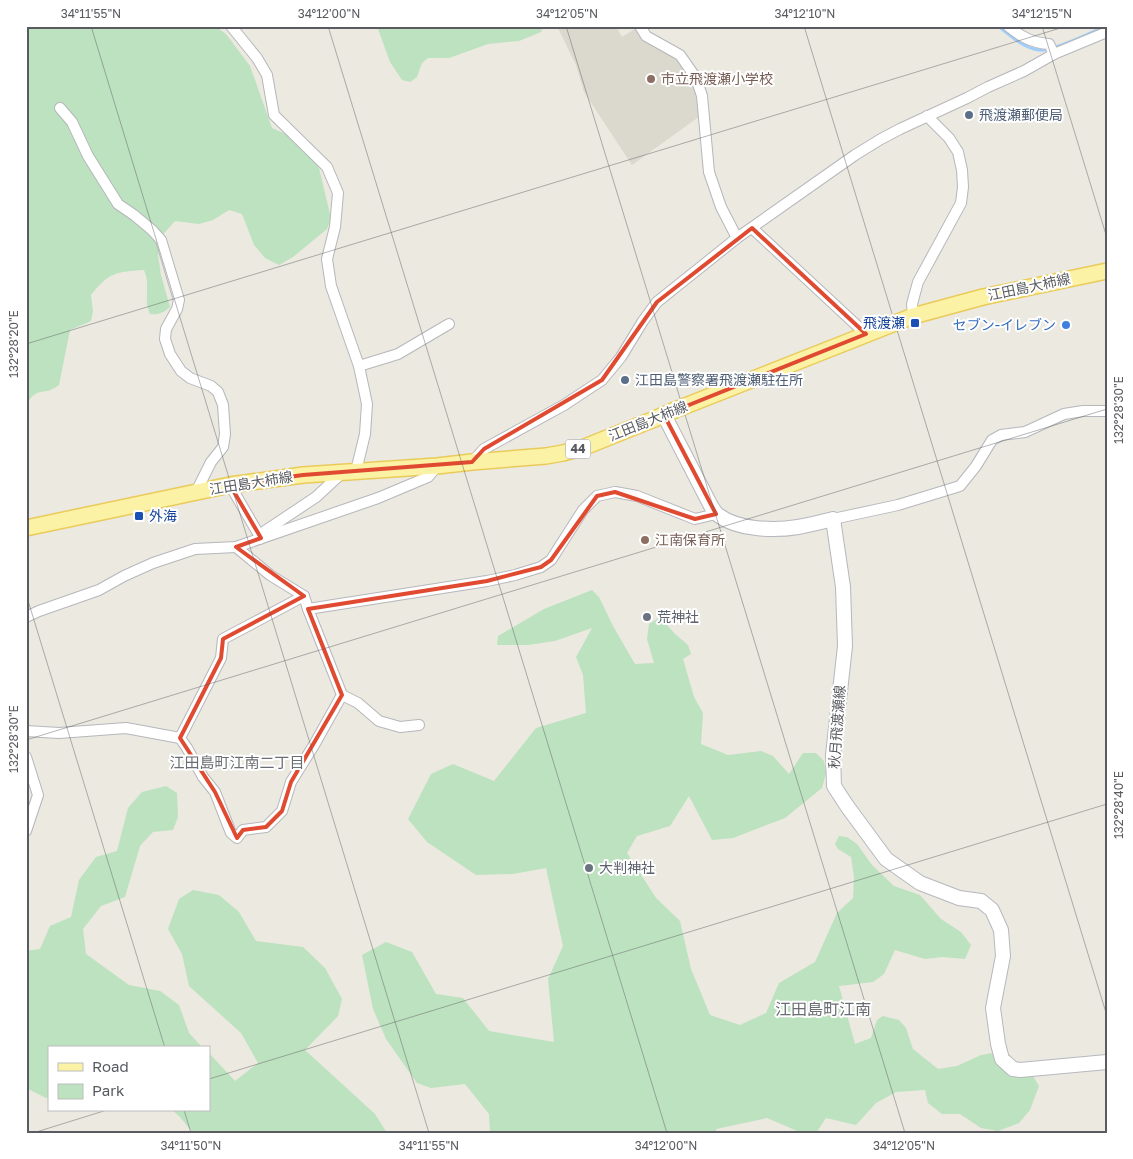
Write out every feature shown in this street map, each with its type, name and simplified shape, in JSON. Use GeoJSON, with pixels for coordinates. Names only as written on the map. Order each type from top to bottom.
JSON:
{"type":"FeatureCollection","features":[{"type":"Feature","properties":{"kind":"main road","name":"江田島大柿線"},"geometry":{"type":"LineString","coordinates":[[26,528],[230,485],[303,475],[437,466],[563,453],[582,448],[914,316],[983,297],[1107,271]]}},
{"type":"Feature","properties":{"kind":"main road"},"geometry":{"type":"LineString","coordinates":[[664,415],[716,514],[744,526],[765,529],[797,527],[833,519]]}},
{"type":"Feature","properties":{"kind":"main road","name":"秋月飛渡瀬線"},"geometry":{"type":"LineString","coordinates":[[833,519],[843,587],[845,646],[833,755],[834,786],[846,806],[886,859],[920,883],[959,898],[981,901],[992,910],[1001,930],[1003,956],[992,1008],[1002,1059],[1008,1066],[1020,1070],[1107,1062]]}},
{"type":"Feature","properties":{"kind":"street"},"geometry":{"type":"LineString","coordinates":[[231,26],[257,58],[267,74],[274,114],[327,166],[338,193],[335,227],[327,259],[331,286],[359,366],[368,404],[365,434],[350,472],[259,537]]}},
{"type":"Feature","properties":{"kind":"street"},"geometry":{"type":"LineString","coordinates":[[640,26],[646,36],[680,55],[696,78],[702,96],[709,172],[722,207],[737,238]]}},
{"type":"Feature","properties":{"kind":"street"},"geometry":{"type":"LineString","coordinates":[[1008,26],[1029,40],[1052,50]]}},
{"type":"Feature","properties":{"kind":"street"},"geometry":{"type":"LineString","coordinates":[[472,462],[484,449],[564,405],[602,380],[621,357],[657,302],[737,238],[864,149],[900,128],[1024,71],[1052,50],[1107,32]]}},
{"type":"Feature","properties":{"kind":"street"},"geometry":{"type":"LineString","coordinates":[[60,108],[72,122],[88,156],[118,204],[152,230],[161,240],[179,300],[178,309],[166,329],[165,339],[170,354],[180,371],[190,378],[211,386],[218,392],[223,405],[225,434],[222,447],[210,462],[196,492]]}},
{"type":"Feature","properties":{"kind":"street"},"geometry":{"type":"LineString","coordinates":[[914,316],[912,304],[918,282],[961,203],[963,187],[958,152],[949,138],[927,116]]}},
{"type":"Feature","properties":{"kind":"street"},"geometry":{"type":"LineString","coordinates":[[752,228],[866,334]]}},
{"type":"Feature","properties":{"kind":"street"},"geometry":{"type":"LineString","coordinates":[[359,366],[398,354],[449,324]]}},
{"type":"Feature","properties":{"kind":"street"},"geometry":{"type":"LineString","coordinates":[[833,519],[898,505],[960,486],[976,466],[992,440],[1001,434],[1025,432],[1064,414],[1083,411],[1107,411]]}},
{"type":"Feature","properties":{"kind":"street"},"geometry":{"type":"LineString","coordinates":[[26,617],[99,590],[124,576],[195,549],[236,547],[259,537],[378,498],[428,477],[437,466]]}},
{"type":"Feature","properties":{"kind":"street"},"geometry":{"type":"LineString","coordinates":[[230,485],[259,537]]}},
{"type":"Feature","properties":{"kind":"street"},"geometry":{"type":"LineString","coordinates":[[308,609],[487,581],[541,567],[551,560],[584,510],[597,496],[614,492],[637,496],[695,519],[716,514]]}},
{"type":"Feature","properties":{"kind":"street"},"geometry":{"type":"LineString","coordinates":[[236,547],[270,575],[304,596],[342,695],[358,703],[379,721],[400,727],[418,725]]}},
{"type":"Feature","properties":{"kind":"street"},"geometry":{"type":"LineString","coordinates":[[180,738],[221,658],[223,639],[304,596]]}},
{"type":"Feature","properties":{"kind":"street"},"geometry":{"type":"LineString","coordinates":[[26,731],[59,733],[126,728],[180,738],[202,777],[214,792],[231,833],[237,838],[243,830],[266,827],[282,811],[291,782],[342,695]]}},
{"type":"Feature","properties":{"kind":"street"},"geometry":{"type":"LineString","coordinates":[[26,756],[38,795],[26,831]]}},
{"type":"Feature","properties":{"kind":"highlighted area"},"geometry":{"type":"Polygon","coordinates":[[[752,228],[866,334],[664,415],[716,514],[695,519],[615,492],[597,496],[551,560],[541,567],[487,581],[308,609],[342,695],[291,782],[282,811],[266,827],[243,830],[237,838],[215,792],[180,738],[221,658],[223,639],[304,596],[236,547],[261,538],[230,485],[303,475],[472,462],[484,449],[602,380],[657,302],[752,228]]]}},
{"type":"Feature","properties":{"kind":"shaded area"},"geometry":{"type":"Polygon","coordinates":[[[557,26],[616,26],[622,37],[635,29],[677,57],[692,78],[700,116],[632,165],[584,92],[576,65],[557,26]]]}},
{"type":"Feature","properties":{"kind":"green space"},"geometry":{"type":"Polygon","coordinates":[[[26,26],[215,26],[226,34],[250,66],[272,128],[295,138],[319,168],[330,221],[327,229],[293,257],[279,265],[265,258],[254,245],[242,214],[229,210],[213,220],[199,224],[175,221],[159,239],[158,255],[161,275],[170,307],[161,313],[150,314],[144,270],[120,273],[108,278],[91,295],[93,311],[91,321],[70,330],[59,385],[37,393],[26,405],[26,26]]]}},
{"type":"Feature","properties":{"kind":"green space"},"geometry":{"type":"Polygon","coordinates":[[[377,26],[543,26],[541,32],[519,41],[488,44],[449,58],[428,58],[422,63],[417,77],[410,82],[402,80],[390,62],[377,26]]]}},
{"type":"Feature","properties":{"kind":"green space"},"geometry":{"type":"Polygon","coordinates":[[[592,590],[599,597],[635,664],[654,663],[647,639],[649,624],[660,617],[688,645],[691,654],[683,659],[694,697],[703,713],[701,744],[728,755],[761,751],[773,756],[789,774],[803,753],[816,753],[824,761],[826,773],[822,788],[785,818],[733,838],[712,840],[689,796],[670,826],[637,836],[627,853],[656,898],[680,921],[691,969],[710,1015],[740,1025],[766,1013],[779,983],[815,962],[837,913],[853,898],[854,877],[851,857],[838,849],[835,844],[839,836],[847,837],[857,844],[872,865],[894,886],[920,895],[941,919],[961,932],[971,945],[965,959],[942,957],[925,959],[895,950],[884,974],[873,982],[839,986],[855,1044],[871,1038],[877,1020],[883,1016],[899,1020],[906,1028],[913,1049],[938,1069],[957,1066],[981,1055],[993,1053],[1010,1070],[1033,1076],[1039,1086],[1030,1110],[1019,1123],[998,1131],[981,1128],[960,1114],[942,1114],[928,1103],[925,1090],[896,1092],[876,1103],[856,1125],[826,1118],[816,1133],[802,1133],[767,1118],[716,1129],[716,1133],[490,1133],[489,1114],[465,1084],[431,1088],[417,1083],[386,1039],[373,1009],[362,955],[386,942],[412,952],[436,994],[463,998],[489,1031],[554,1042],[548,979],[563,946],[546,868],[513,874],[476,875],[427,842],[408,819],[431,774],[453,764],[494,781],[536,728],[586,713],[583,675],[576,657],[592,628],[555,641],[528,645],[497,645],[498,636],[544,609],[592,590]]]}},
{"type":"Feature","properties":{"kind":"green space"},"geometry":{"type":"Polygon","coordinates":[[[166,786],[177,793],[178,817],[173,830],[153,832],[140,846],[125,897],[101,906],[83,929],[86,954],[129,985],[160,991],[179,1005],[189,1033],[201,1046],[48,1046],[48,1097],[46,1098],[26,1088],[26,951],[40,949],[50,926],[71,917],[79,880],[96,857],[117,851],[128,808],[142,792],[166,786]]]}},
{"type":"Feature","properties":{"kind":"green space"},"geometry":{"type":"Polygon","coordinates":[[[193,890],[219,895],[239,912],[256,941],[303,947],[325,968],[342,999],[338,1016],[305,1050],[375,1114],[387,1133],[193,1133],[174,1112],[210,1112],[210,1054],[235,1081],[258,1063],[241,1033],[189,986],[182,954],[168,929],[179,899],[193,890]]]}},
{"type":"Feature","properties":{"kind":"waterway"},"geometry":{"type":"LineString","coordinates":[[998,26],[1022,44],[1039,50],[1063,45],[1106,26]]}},
{"type":"Feature","properties":{"kind":"place","name":"市立飛渡瀬小学校"},"geometry":{"type":"Point","coordinates":[651,79]}},
{"type":"Feature","properties":{"kind":"place","name":"飛渡瀬郵便局"},"geometry":{"type":"Point","coordinates":[969,115]}},
{"type":"Feature","properties":{"kind":"place","name":"飛渡瀬"},"geometry":{"type":"Point","coordinates":[915,323]}},
{"type":"Feature","properties":{"kind":"place","name":"セブン-イレブン"},"geometry":{"type":"Point","coordinates":[1066,325]}},
{"type":"Feature","properties":{"kind":"place","name":"江田島警察署飛渡瀬駐在所"},"geometry":{"type":"Point","coordinates":[625,380]}},
{"type":"Feature","properties":{"kind":"place","name":"外海"},"geometry":{"type":"Point","coordinates":[139,516]}},
{"type":"Feature","properties":{"kind":"place","name":"江南保育所"},"geometry":{"type":"Point","coordinates":[645,540]}},
{"type":"Feature","properties":{"kind":"place","name":"荒神社"},"geometry":{"type":"Point","coordinates":[647,617]}},
{"type":"Feature","properties":{"kind":"place","name":"大判神社"},"geometry":{"type":"Point","coordinates":[589,868]}},
{"type":"Feature","properties":{"kind":"district","name":"江田島町江南二丁目"},"geometry":{"type":"Point","coordinates":[237,763]}},
{"type":"Feature","properties":{"kind":"district","name":"江田島町江南"},"geometry":{"type":"Point","coordinates":[823,1009]}}]}
